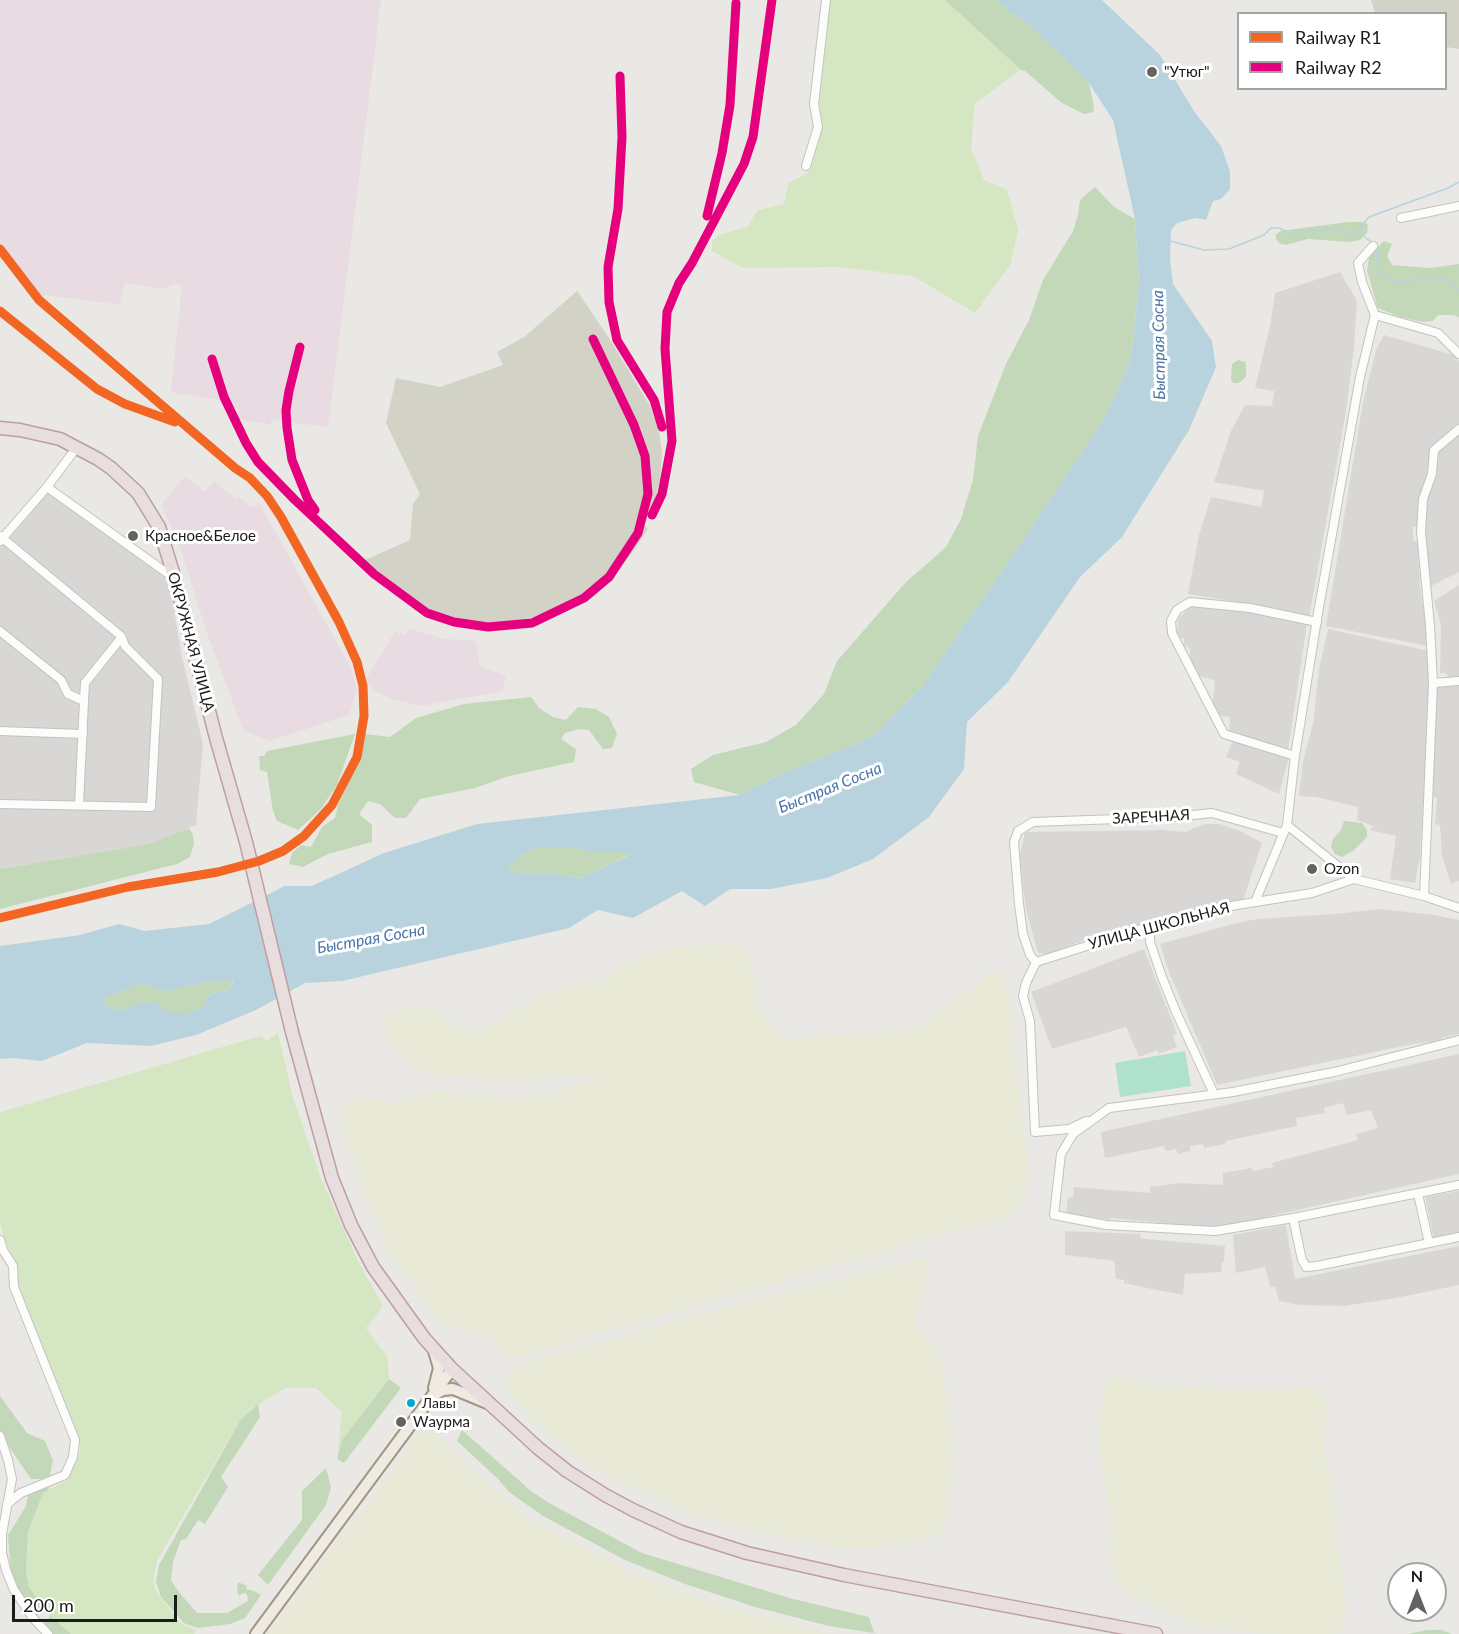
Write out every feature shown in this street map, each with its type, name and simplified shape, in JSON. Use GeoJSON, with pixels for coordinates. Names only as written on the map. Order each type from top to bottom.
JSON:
{"type":"FeatureCollection","features":[{"type":"Feature","properties":{"kind":"highway","name":"ОКРУЖНАЯ УЛИЦА"},"geometry":{"type":"LineString","coordinates":[[0,428],[42,434],[77,447],[111,468],[138,493],[159,526],[246,842],[292,1032],[332,1178],[351,1225],[373,1267],[433,1348],[452,1368],[538,1448],[567,1471],[605,1495],[690,1535],[747,1553],[844,1575],[1156,1634]]}},
{"type":"Feature","properties":{"kind":"main road"},"geometry":{"type":"LineString","coordinates":[[431,1396],[439,1368],[433,1348]]}},
{"type":"Feature","properties":{"kind":"main road"},"geometry":{"type":"LineString","coordinates":[[256,1634],[452,1368]]}},
{"type":"Feature","properties":{"kind":"main road"},"geometry":{"type":"LineString","coordinates":[[431,1396],[443,1390],[453,1389],[490,1405]]}},
{"type":"Feature","properties":{"kind":"street"},"geometry":{"type":"LineString","coordinates":[[806,166],[818,127],[814,104],[826,0]]}},
{"type":"Feature","properties":{"kind":"street"},"geometry":{"type":"LineString","coordinates":[[1401,218],[1459,206]]}},
{"type":"Feature","properties":{"kind":"street"},"geometry":{"type":"LineString","coordinates":[[1255,902],[1285,829],[1317,622],[1360,377],[1375,315],[1362,282],[1358,263],[1373,246]]}},
{"type":"Feature","properties":{"kind":"street"},"geometry":{"type":"LineString","coordinates":[[1375,315],[1437,333],[1459,354]]}},
{"type":"Feature","properties":{"kind":"street"},"geometry":{"type":"LineString","coordinates":[[1424,896],[1432,683],[1430,626],[1421,531],[1423,499],[1432,474],[1434,450],[1459,429]]}},
{"type":"Feature","properties":{"kind":"street"},"geometry":{"type":"LineString","coordinates":[[0,804],[151,807],[158,679],[125,646],[122,639],[1,539],[47,487],[77,447]]}},
{"type":"Feature","properties":{"kind":"street"},"geometry":{"type":"LineString","coordinates":[[47,487],[175,579]]}},
{"type":"Feature","properties":{"kind":"street"},"geometry":{"type":"LineString","coordinates":[[1295,756],[1224,734],[1172,633],[1171,621],[1177,610],[1190,602],[1250,608],[1317,622]]}},
{"type":"Feature","properties":{"kind":"street"},"geometry":{"type":"LineString","coordinates":[[0,631],[61,680],[68,694],[84,701]]}},
{"type":"Feature","properties":{"kind":"street"},"geometry":{"type":"LineString","coordinates":[[79,806],[85,683],[122,639]]}},
{"type":"Feature","properties":{"kind":"street"},"geometry":{"type":"LineString","coordinates":[[1432,683],[1459,681]]}},
{"type":"Feature","properties":{"kind":"street"},"geometry":{"type":"LineString","coordinates":[[0,731],[83,734]]}},
{"type":"Feature","properties":{"kind":"street","name":"ЗАРЕЧНАЯ"},"geometry":{"type":"LineString","coordinates":[[1036,962],[1030,955],[1023,934],[1018,904],[1014,842],[1018,831],[1033,822],[1174,817],[1212,813],[1285,829]]}},
{"type":"Feature","properties":{"kind":"street"},"geometry":{"type":"LineString","coordinates":[[1285,829],[1354,879],[1424,896],[1459,908]]}},
{"type":"Feature","properties":{"kind":"street","name":"УЛИЦА ШКОЛЬНАЯ"},"geometry":{"type":"LineString","coordinates":[[1036,962],[1212,909],[1312,893],[1354,879]]}},
{"type":"Feature","properties":{"kind":"street"},"geometry":{"type":"LineString","coordinates":[[1150,927],[1150,942],[1162,977],[1214,1094]]}},
{"type":"Feature","properties":{"kind":"street"},"geometry":{"type":"LineString","coordinates":[[1036,962],[1026,983],[1023,996],[1030,1021],[1035,1132],[1069,1128],[1102,1114]]}},
{"type":"Feature","properties":{"kind":"street"},"geometry":{"type":"LineString","coordinates":[[1459,1040],[1334,1072],[1214,1094],[1109,1108],[1073,1134],[1061,1154],[1054,1215],[1106,1225],[1215,1231],[1459,1185]]}},
{"type":"Feature","properties":{"kind":"street"},"geometry":{"type":"LineString","coordinates":[[1418,1194],[1429,1244]]}},
{"type":"Feature","properties":{"kind":"street"},"geometry":{"type":"LineString","coordinates":[[1293,1218],[1302,1260],[1306,1267],[1459,1237]]}},
{"type":"Feature","properties":{"kind":"street"},"geometry":{"type":"LineString","coordinates":[[0,1240],[13,1266],[15,1287],[75,1440],[73,1457],[65,1475],[21,1493],[7,1504]]}},
{"type":"Feature","properties":{"kind":"street"},"geometry":{"type":"LineString","coordinates":[[0,1436],[12,1479],[1,1534],[4,1562],[14,1590],[33,1618],[48,1634]]}},
{"type":"Feature","properties":{"kind":"shaded area"},"geometry":{"type":"Polygon","coordinates":[[[0,0],[381,0],[328,427],[271,420],[271,425],[237,419],[239,409],[230,407],[230,402],[173,393],[171,390],[182,285],[173,284],[164,289],[125,283],[120,305],[47,295],[41,298],[0,245],[0,0]]]}},
{"type":"Feature","properties":{"kind":"shaded area"},"geometry":{"type":"Polygon","coordinates":[[[1371,0],[1459,0],[1459,49],[1447,47],[1447,12],[1375,12],[1371,0]]]}},
{"type":"Feature","properties":{"kind":"shaded area"},"geometry":{"type":"Polygon","coordinates":[[[1340,272],[1357,301],[1354,347],[1346,411],[1309,618],[1243,603],[1188,594],[1199,535],[1211,497],[1261,507],[1264,491],[1214,482],[1231,431],[1245,405],[1272,406],[1274,391],[1255,388],[1270,326],[1275,293],[1340,272]]]}},
{"type":"Feature","properties":{"kind":"shaded area"},"geometry":{"type":"Polygon","coordinates":[[[577,291],[609,338],[650,406],[659,431],[662,454],[660,480],[644,525],[648,529],[630,556],[611,578],[607,575],[582,594],[539,616],[488,624],[444,616],[421,607],[383,580],[363,561],[410,540],[413,504],[420,494],[386,423],[396,378],[440,387],[503,365],[497,352],[524,337],[577,291]]]}},
{"type":"Feature","properties":{"kind":"shaded area"},"geometry":{"type":"Polygon","coordinates":[[[1384,335],[1454,355],[1459,361],[1459,426],[1431,449],[1430,471],[1419,499],[1417,527],[1413,527],[1413,540],[1418,543],[1420,588],[1428,646],[1326,626],[1363,402],[1376,350],[1384,335]]]}},
{"type":"Feature","properties":{"kind":"shaded area"},"geometry":{"type":"Polygon","coordinates":[[[1459,432],[1459,572],[1431,586],[1424,538],[1426,496],[1437,451],[1459,432]]]}},
{"type":"Feature","properties":{"kind":"shaded area"},"geometry":{"type":"Polygon","coordinates":[[[185,476],[205,492],[214,481],[236,499],[239,497],[251,507],[260,504],[351,668],[357,690],[349,715],[270,741],[243,730],[206,630],[179,544],[161,505],[185,476]]]}},
{"type":"Feature","properties":{"kind":"shaded area"},"geometry":{"type":"Polygon","coordinates":[[[47,487],[168,573],[182,657],[203,744],[196,825],[149,844],[0,869],[0,542],[47,487]]]}},
{"type":"Feature","properties":{"kind":"shaded area"},"geometry":{"type":"Polygon","coordinates":[[[1459,585],[1459,677],[1449,679],[1446,673],[1440,673],[1441,624],[1434,601],[1459,585]]]}},
{"type":"Feature","properties":{"kind":"shaded area"},"geometry":{"type":"Polygon","coordinates":[[[1200,605],[1307,624],[1288,750],[1229,733],[1230,717],[1217,715],[1213,702],[1215,680],[1195,675],[1194,665],[1190,663],[1190,648],[1184,646],[1184,638],[1177,638],[1178,619],[1191,606],[1200,605]]]}},
{"type":"Feature","properties":{"kind":"shaded area"},"geometry":{"type":"Polygon","coordinates":[[[409,629],[446,639],[476,641],[480,666],[506,676],[503,691],[421,706],[388,698],[376,691],[367,684],[366,679],[395,631],[405,635],[409,629]]]}},
{"type":"Feature","properties":{"kind":"shaded area"},"geometry":{"type":"Polygon","coordinates":[[[1328,629],[1429,651],[1420,857],[1415,883],[1390,879],[1396,836],[1370,830],[1373,826],[1357,820],[1358,807],[1316,797],[1299,796],[1303,761],[1313,724],[1319,669],[1328,629]]]}},
{"type":"Feature","properties":{"kind":"shaded area"},"geometry":{"type":"Polygon","coordinates":[[[1459,684],[1459,881],[1451,884],[1442,856],[1440,825],[1435,824],[1437,798],[1433,797],[1435,722],[1437,686],[1459,684]]]}},
{"type":"Feature","properties":{"kind":"shaded area"},"geometry":{"type":"Polygon","coordinates":[[[1233,741],[1289,757],[1279,794],[1236,774],[1240,762],[1226,757],[1233,741]]]}},
{"type":"Feature","properties":{"kind":"shaded area"},"geometry":{"type":"Polygon","coordinates":[[[1204,824],[1220,824],[1240,831],[1262,843],[1242,904],[1213,905],[1085,940],[1046,954],[1038,953],[1026,910],[1023,886],[1020,856],[1025,832],[1165,830],[1185,832],[1204,824]]]}},
{"type":"Feature","properties":{"kind":"shaded area"},"geometry":{"type":"Polygon","coordinates":[[[1381,909],[1459,920],[1459,1034],[1442,1038],[1441,1041],[1413,1044],[1217,1085],[1169,972],[1160,944],[1257,919],[1381,909]]]}},
{"type":"Feature","properties":{"kind":"shaded area"},"geometry":{"type":"Polygon","coordinates":[[[1144,949],[1177,1034],[1173,1036],[1177,1047],[1159,1054],[1157,1050],[1139,1057],[1126,1027],[1052,1049],[1031,992],[1144,949]]]}},
{"type":"Feature","properties":{"kind":"shaded area"},"geometry":{"type":"Polygon","coordinates":[[[1459,1054],[1459,1174],[1217,1228],[1110,1218],[1109,1220],[1066,1213],[1068,1198],[1073,1197],[1074,1187],[1150,1193],[1150,1187],[1179,1183],[1223,1185],[1223,1173],[1273,1167],[1272,1163],[1358,1140],[1356,1134],[1378,1128],[1371,1110],[1347,1115],[1343,1103],[1324,1108],[1325,1113],[1296,1118],[1297,1126],[1226,1141],[1225,1144],[1204,1148],[1203,1144],[1190,1146],[1190,1151],[1178,1154],[1176,1149],[1166,1151],[1164,1146],[1105,1158],[1101,1132],[1459,1054]]]}},
{"type":"Feature","properties":{"kind":"shaded area"},"geometry":{"type":"Polygon","coordinates":[[[1459,1191],[1459,1234],[1434,1239],[1425,1197],[1459,1191]]]}},
{"type":"Feature","properties":{"kind":"shaded area"},"geometry":{"type":"Polygon","coordinates":[[[1286,1225],[1295,1279],[1459,1246],[1459,1285],[1344,1306],[1300,1305],[1279,1301],[1275,1286],[1270,1287],[1265,1267],[1236,1273],[1233,1235],[1286,1225]]]}},
{"type":"Feature","properties":{"kind":"shaded area"},"geometry":{"type":"Polygon","coordinates":[[[1065,1231],[1140,1234],[1141,1238],[1147,1239],[1225,1246],[1224,1261],[1221,1272],[1185,1274],[1183,1295],[1124,1283],[1124,1280],[1116,1279],[1114,1261],[1065,1255],[1065,1231]]]}},
{"type":"Feature","properties":{"kind":"green space"},"geometry":{"type":"Polygon","coordinates":[[[830,0],[945,0],[1021,70],[975,103],[971,148],[984,180],[1007,190],[1018,230],[1010,266],[975,313],[913,276],[839,267],[743,268],[712,251],[712,241],[720,235],[747,227],[758,210],[784,204],[789,182],[808,174],[823,124],[818,108],[830,0]]]}},
{"type":"Feature","properties":{"kind":"green space"},"geometry":{"type":"Polygon","coordinates":[[[945,0],[996,0],[1031,27],[1089,83],[1093,112],[1084,114],[1062,103],[1021,70],[945,0]]]}},
{"type":"Feature","properties":{"kind":"green space"},"geometry":{"type":"Polygon","coordinates":[[[1095,187],[1114,207],[1135,219],[1139,283],[1131,359],[1106,416],[1011,558],[924,684],[872,737],[781,774],[740,795],[694,782],[691,769],[713,755],[766,742],[796,725],[824,694],[837,661],[906,582],[946,547],[961,519],[973,480],[978,436],[1006,364],[1029,320],[1043,280],[1073,231],[1080,200],[1095,187]]]}},
{"type":"Feature","properties":{"kind":"green space"},"geometry":{"type":"Polygon","coordinates":[[[1348,222],[1365,222],[1368,225],[1367,233],[1360,240],[1350,242],[1308,239],[1286,245],[1280,244],[1276,239],[1276,234],[1281,231],[1348,222]]]}},
{"type":"Feature","properties":{"kind":"green space"},"geometry":{"type":"Polygon","coordinates":[[[1384,241],[1392,244],[1387,256],[1392,265],[1430,268],[1459,264],[1459,318],[1454,315],[1438,315],[1433,321],[1423,322],[1400,317],[1378,308],[1367,271],[1369,257],[1384,241]]]}},
{"type":"Feature","properties":{"kind":"green space"},"geometry":{"type":"Polygon","coordinates":[[[1238,360],[1246,362],[1246,377],[1239,383],[1233,383],[1232,364],[1238,360]]]}},
{"type":"Feature","properties":{"kind":"green space"},"geometry":{"type":"Polygon","coordinates":[[[531,697],[539,708],[553,717],[566,720],[578,707],[596,709],[609,717],[617,734],[612,748],[603,749],[589,730],[579,729],[565,733],[561,739],[576,749],[574,762],[509,776],[475,788],[420,799],[406,818],[395,818],[380,804],[368,801],[359,814],[372,825],[372,842],[328,854],[303,867],[289,864],[292,853],[301,845],[311,847],[322,827],[335,818],[338,805],[361,755],[365,734],[390,737],[416,718],[464,704],[531,697]]]}},
{"type":"Feature","properties":{"kind":"green space"},"geometry":{"type":"Polygon","coordinates":[[[355,734],[337,785],[320,810],[298,830],[277,821],[273,811],[267,772],[260,770],[259,756],[264,756],[267,751],[355,734]]]}},
{"type":"Feature","properties":{"kind":"green space"},"geometry":{"type":"Polygon","coordinates":[[[1344,821],[1362,823],[1367,830],[1367,837],[1353,851],[1342,857],[1335,854],[1331,847],[1344,821]]]}},
{"type":"Feature","properties":{"kind":"green space"},"geometry":{"type":"Polygon","coordinates":[[[189,828],[194,844],[190,857],[177,864],[0,909],[0,869],[149,844],[189,828]]]}},
{"type":"Feature","properties":{"kind":"green space"},"geometry":{"type":"Polygon","coordinates":[[[539,847],[635,852],[581,878],[541,873],[521,874],[505,869],[526,852],[539,847]]]}},
{"type":"Feature","properties":{"kind":"green space"},"geometry":{"type":"Polygon","coordinates":[[[725,943],[742,947],[749,964],[762,1016],[787,1039],[909,1031],[938,1015],[988,975],[1002,971],[1013,1009],[1014,1049],[1030,1179],[1017,1213],[522,1355],[507,1355],[492,1339],[450,1325],[435,1316],[390,1253],[364,1193],[343,1124],[345,1104],[354,1096],[396,1103],[436,1091],[516,1098],[541,1096],[602,1076],[553,1077],[524,1082],[436,1074],[412,1066],[387,1033],[383,1016],[403,1007],[435,1010],[459,1028],[483,1031],[540,994],[602,980],[645,954],[674,948],[725,943]]]}},
{"type":"Feature","properties":{"kind":"green space"},"geometry":{"type":"Polygon","coordinates":[[[234,980],[229,990],[214,993],[208,997],[205,1004],[189,1014],[171,1013],[133,1005],[122,1010],[112,1009],[101,999],[144,984],[164,991],[211,981],[234,980]]]}},
{"type":"Feature","properties":{"kind":"green space"},"geometry":{"type":"Polygon","coordinates":[[[278,1033],[293,1098],[320,1176],[358,1261],[383,1306],[366,1328],[387,1356],[389,1379],[342,1440],[337,1459],[342,1412],[316,1388],[285,1388],[251,1409],[241,1419],[157,1560],[153,1581],[157,1593],[181,1624],[197,1630],[194,1634],[71,1634],[50,1616],[29,1587],[26,1571],[28,1532],[43,1493],[69,1479],[80,1452],[80,1440],[18,1286],[18,1264],[6,1244],[0,1223],[0,1113],[260,1036],[267,1041],[278,1033]]]}},
{"type":"Feature","properties":{"kind":"green space"},"geometry":{"type":"Polygon","coordinates":[[[1185,1051],[1191,1086],[1120,1097],[1115,1063],[1185,1051]]]}},
{"type":"Feature","properties":{"kind":"green space"},"geometry":{"type":"Polygon","coordinates":[[[921,1258],[931,1263],[915,1316],[916,1324],[936,1349],[942,1365],[954,1454],[949,1506],[943,1529],[933,1538],[882,1547],[839,1547],[698,1517],[594,1469],[531,1420],[513,1398],[504,1375],[515,1366],[550,1356],[921,1258]]]}},
{"type":"Feature","properties":{"kind":"green space"},"geometry":{"type":"Polygon","coordinates":[[[1117,1377],[1150,1385],[1214,1389],[1291,1390],[1310,1386],[1318,1388],[1328,1406],[1324,1454],[1333,1493],[1346,1602],[1346,1617],[1336,1634],[1267,1634],[1210,1628],[1191,1623],[1176,1614],[1140,1600],[1115,1581],[1111,1562],[1108,1498],[1102,1471],[1099,1439],[1103,1388],[1110,1378],[1117,1377]]]}},
{"type":"Feature","properties":{"kind":"green space"},"geometry":{"type":"Polygon","coordinates":[[[389,1379],[401,1388],[344,1463],[337,1459],[342,1440],[389,1379]]]}},
{"type":"Feature","properties":{"kind":"green space"},"geometry":{"type":"Polygon","coordinates":[[[0,1396],[27,1433],[45,1441],[53,1460],[50,1476],[43,1479],[31,1479],[4,1439],[0,1432],[0,1396]]]}},
{"type":"Feature","properties":{"kind":"green space"},"geometry":{"type":"Polygon","coordinates":[[[258,1404],[260,1417],[221,1477],[228,1487],[205,1524],[198,1520],[186,1539],[181,1540],[173,1562],[171,1580],[197,1613],[227,1613],[248,1601],[247,1594],[243,1593],[239,1596],[238,1582],[247,1586],[246,1589],[261,1595],[245,1618],[230,1624],[197,1628],[184,1623],[161,1597],[156,1582],[159,1565],[241,1419],[258,1404]]]}},
{"type":"Feature","properties":{"kind":"green space"},"geometry":{"type":"Polygon","coordinates":[[[430,1423],[446,1444],[515,1508],[555,1533],[635,1574],[708,1601],[829,1634],[267,1634],[379,1489],[419,1433],[430,1423]]]}},
{"type":"Feature","properties":{"kind":"green space"},"geometry":{"type":"Polygon","coordinates":[[[462,1430],[531,1491],[642,1553],[793,1599],[869,1617],[874,1633],[829,1626],[755,1607],[685,1584],[625,1560],[543,1516],[509,1492],[457,1441],[462,1430]]]}},
{"type":"Feature","properties":{"kind":"green space"},"geometry":{"type":"Polygon","coordinates":[[[326,1468],[331,1487],[326,1505],[268,1585],[258,1575],[302,1520],[302,1491],[326,1468]]]}},
{"type":"Feature","properties":{"kind":"green space"},"geometry":{"type":"Polygon","coordinates":[[[48,1485],[49,1490],[43,1493],[28,1532],[26,1571],[29,1587],[43,1607],[37,1616],[11,1576],[8,1535],[26,1506],[28,1494],[48,1485]]]}},
{"type":"Feature","properties":{"kind":"green space"},"geometry":{"type":"Polygon","coordinates":[[[50,1616],[71,1634],[53,1634],[44,1625],[50,1616]]]}},
{"type":"Feature","properties":{"kind":"green space"},"geometry":{"type":"Polygon","coordinates":[[[1442,1630],[1452,1634],[1408,1634],[1442,1630]]]}},
{"type":"Feature","properties":{"kind":"water","name":"Быстрая Сосна"},"geometry":{"type":"Polygon","coordinates":[[[996,0],[1102,0],[1160,55],[1194,111],[1221,146],[1230,171],[1230,189],[1221,199],[1213,201],[1206,220],[1196,218],[1177,223],[1171,230],[1170,259],[1173,284],[1212,341],[1216,367],[1189,430],[1122,537],[1080,577],[1008,682],[967,722],[964,769],[929,817],[873,859],[827,878],[771,889],[730,889],[705,906],[682,891],[633,918],[598,910],[569,928],[342,981],[305,983],[256,1010],[196,1035],[151,1046],[87,1043],[42,1061],[0,1059],[0,946],[80,935],[119,924],[145,931],[209,924],[285,886],[312,886],[384,853],[477,824],[740,795],[781,774],[872,737],[924,684],[1011,558],[1106,416],[1131,359],[1139,283],[1135,219],[1113,120],[1089,83],[1031,27],[996,0]],[[539,847],[526,852],[506,869],[521,874],[541,873],[581,878],[634,853],[590,851],[568,847],[539,847]],[[211,981],[164,991],[144,984],[101,999],[112,1009],[122,1010],[133,1005],[159,1002],[163,1011],[189,1014],[205,1004],[208,997],[214,993],[229,990],[234,981],[211,981]]]}},
{"type":"Feature","properties":{"kind":"waterway"},"geometry":{"type":"LineString","coordinates":[[1170,241],[1204,250],[1229,249],[1264,235],[1271,228],[1280,228],[1288,233],[1297,234],[1337,228],[1349,235],[1357,232],[1369,217],[1459,182]]}},
{"type":"Feature","properties":{"kind":"waterway"},"geometry":{"type":"LineString","coordinates":[[1358,232],[1373,243]]}},
{"type":"Feature","properties":{"kind":"waterway"},"geometry":{"type":"LineString","coordinates":[[1376,247],[1381,275],[1393,282],[1404,283],[1429,278],[1443,279],[1459,290]]}},
{"type":"Feature","properties":{"kind":"rail line","name":"R2"},"geometry":{"type":"LineString","coordinates":[[652,515],[662,494],[672,441],[665,349],[667,312],[679,283],[692,263],[744,164],[753,137],[772,0]]}},
{"type":"Feature","properties":{"kind":"rail line","name":"R2"},"geometry":{"type":"LineString","coordinates":[[707,216],[722,153],[730,105],[736,3]]}},
{"type":"Feature","properties":{"kind":"rail line","name":"R2"},"geometry":{"type":"LineString","coordinates":[[620,76],[622,137],[618,209],[608,267],[609,302],[617,340],[654,400],[662,427]]}},
{"type":"Feature","properties":{"kind":"rail line","name":"R1"},"geometry":{"type":"LineString","coordinates":[[0,249],[39,300],[235,468],[250,478],[267,496],[339,622],[357,662],[363,686],[364,716],[357,757],[332,805],[304,836],[283,851],[259,861],[218,872],[128,887],[0,918]]}},
{"type":"Feature","properties":{"kind":"rail line","name":"R1"},"geometry":{"type":"LineString","coordinates":[[0,311],[97,389],[125,404],[175,422]]}},
{"type":"Feature","properties":{"kind":"rail line","name":"R2"},"geometry":{"type":"LineString","coordinates":[[212,359],[224,397],[246,443],[258,462],[295,500],[374,574],[427,613],[454,622],[488,627],[532,623],[584,598],[609,577],[638,533],[648,494],[645,456],[634,425],[593,339]]}},
{"type":"Feature","properties":{"kind":"rail line","name":"R2"},"geometry":{"type":"LineString","coordinates":[[300,347],[289,391],[286,410],[287,428],[292,460],[308,500],[315,510]]}},
{"type":"Feature","properties":{"kind":"place","name":"\"Утюг\""},"geometry":{"type":"Point","coordinates":[1152,72]}},
{"type":"Feature","properties":{"kind":"place","name":"Красное&Белое"},"geometry":{"type":"Point","coordinates":[133,536]}},
{"type":"Feature","properties":{"kind":"place","name":"Ozon"},"geometry":{"type":"Point","coordinates":[1312,869]}},
{"type":"Feature","properties":{"kind":"place","name":"Лавы"},"geometry":{"type":"Point","coordinates":[411,1403]}},
{"type":"Feature","properties":{"kind":"place","name":"Wаурма"},"geometry":{"type":"Point","coordinates":[401,1422]}}]}
